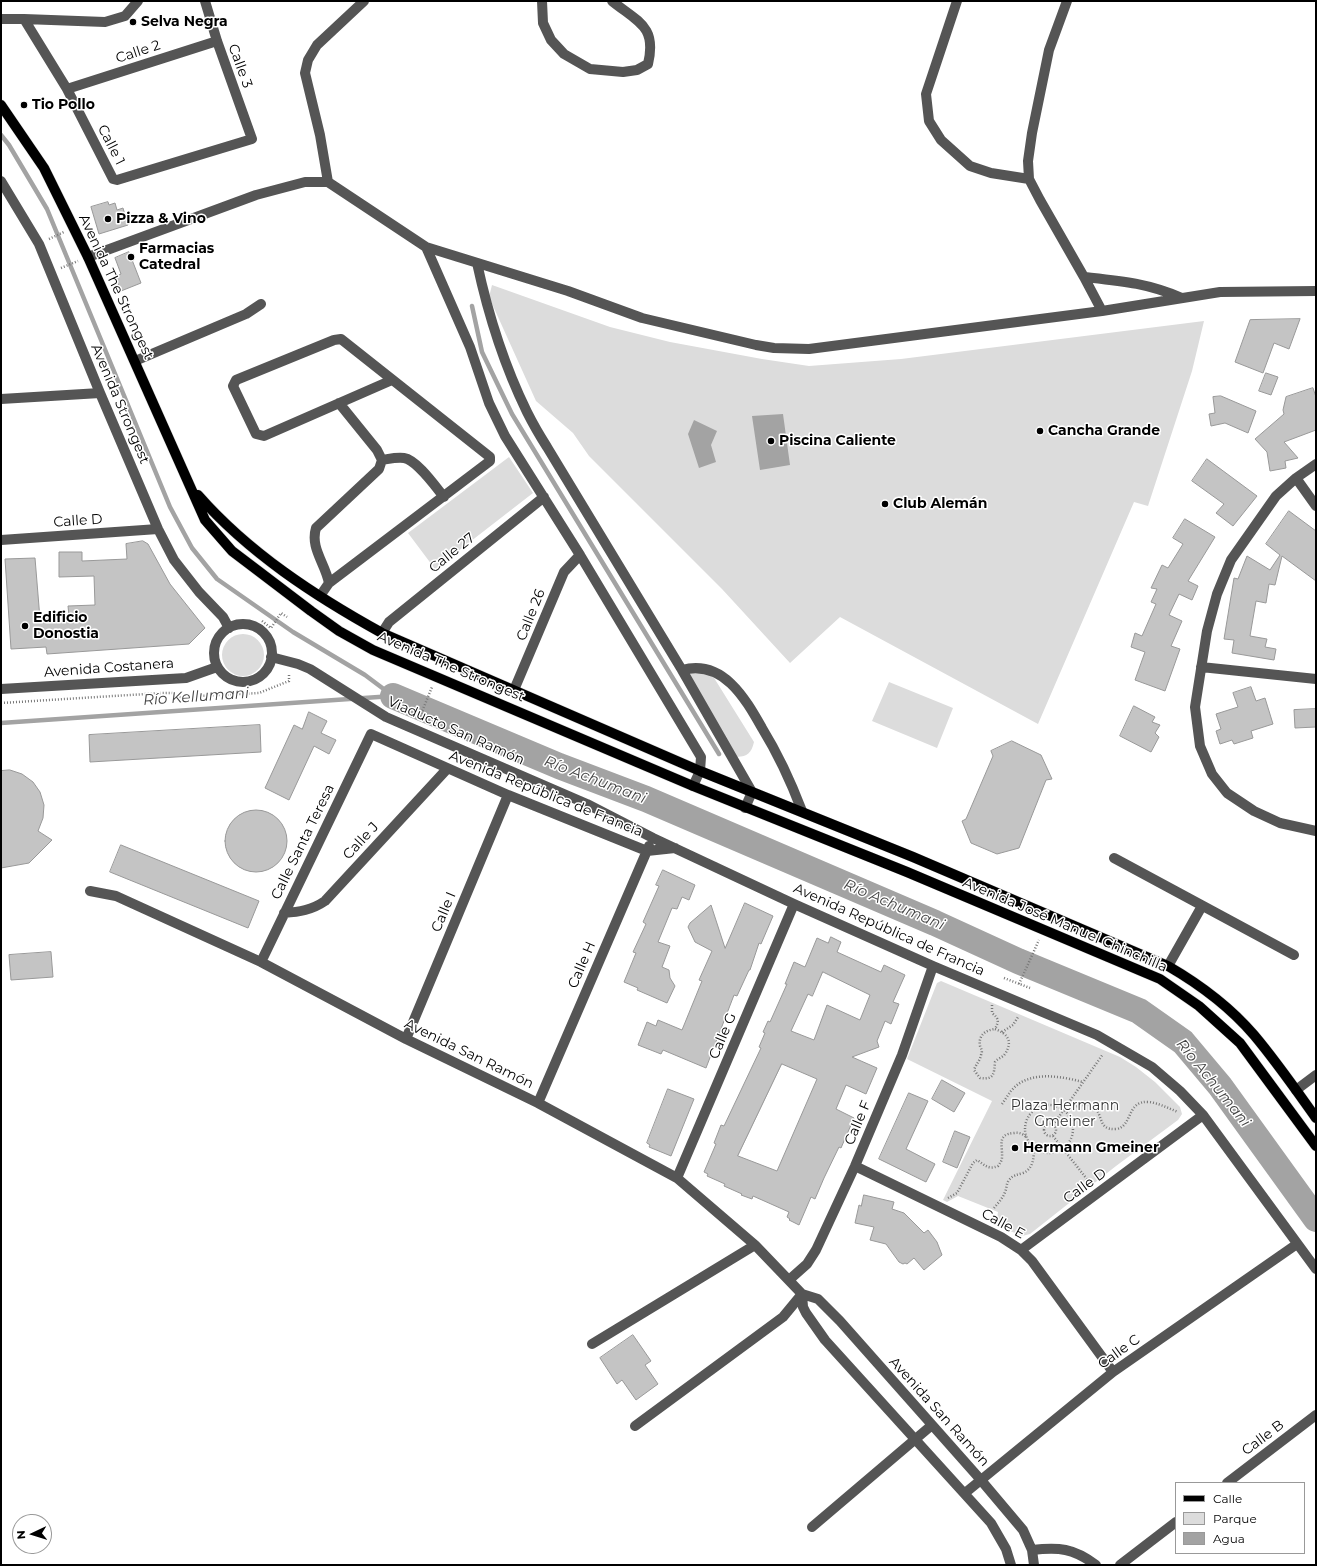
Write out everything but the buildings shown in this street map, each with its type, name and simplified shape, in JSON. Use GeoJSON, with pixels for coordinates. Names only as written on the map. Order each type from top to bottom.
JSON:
{"type":"FeatureCollection","features":[{"type":"Feature","properties":{"kind":"main road","name":"Avenida The Strongest"},"geometry":{"type":"LineString","coordinates":[[1,105],[44,168],[84,258],[135,361],[205,520],[232,551],[311,611],[373,650],[745,808]]}},
{"type":"Feature","properties":{"kind":"main road","name":"Avenida The Strongest"},"geometry":{"type":"LineString","coordinates":[[191,488],[234,532],[271,561],[350,616],[382,633],[700,771],[752,792]]}},
{"type":"Feature","properties":{"kind":"main road"},"geometry":{"type":"LineString","coordinates":[[311,611],[320,596]]}},
{"type":"Feature","properties":{"kind":"main road"},"geometry":{"type":"LineString","coordinates":[[373,650],[382,633]]}},
{"type":"Feature","properties":{"kind":"main road"},"geometry":{"type":"LineString","coordinates":[[507,706],[514,690]]}},
{"type":"Feature","properties":{"kind":"main road","name":"Avenida José Manuel Chinchilla"},"geometry":{"type":"LineString","coordinates":[[752,792],[913,857],[1168,966],[1204,990],[1231,1012],[1253,1034],[1316,1118]]}},
{"type":"Feature","properties":{"kind":"main road","name":"Avenida José Manuel Chinchilla"},"geometry":{"type":"LineString","coordinates":[[745,808],[907,872],[1160,980],[1199,1006],[1240,1043],[1316,1146]]}},
{"type":"Feature","properties":{"kind":"main road"},"geometry":{"type":"LineString","coordinates":[[907,872],[913,857]]}},
{"type":"Feature","properties":{"kind":"main road"},"geometry":{"type":"LineString","coordinates":[[1160,980],[1168,966]]}},
{"type":"Feature","properties":{"kind":"main road"},"geometry":{"type":"LineString","coordinates":[[1282,1101],[1296,1090]]}},
{"type":"Feature","properties":{"kind":"street"},"geometry":{"type":"LineString","coordinates":[[1,19],[24,18],[104,22],[125,16],[138,1]]}},
{"type":"Feature","properties":{"kind":"street","name":"Calle 3"},"geometry":{"type":"LineString","coordinates":[[205,1],[217,41],[252,139]]}},
{"type":"Feature","properties":{"kind":"street"},"geometry":{"type":"LineString","coordinates":[[328,182],[320,135],[305,73],[308,60],[317,45],[364,1]]}},
{"type":"Feature","properties":{"kind":"street"},"geometry":{"type":"LineString","coordinates":[[542,1],[543,23],[551,40],[564,54],[590,69],[623,72],[637,70],[648,64],[651,49],[648,36],[643,25],[612,1]]}},
{"type":"Feature","properties":{"kind":"street"},"geometry":{"type":"LineString","coordinates":[[957,1],[926,94],[929,121],[941,140],[970,166],[992,173],[1029,179]]}},
{"type":"Feature","properties":{"kind":"street"},"geometry":{"type":"LineString","coordinates":[[1067,1],[1049,50],[1032,132],[1028,161],[1029,179],[1102,312]]}},
{"type":"Feature","properties":{"kind":"street","name":"Calle 1"},"geometry":{"type":"LineString","coordinates":[[24,18],[67,89],[113,179],[121,180],[252,139]]}},
{"type":"Feature","properties":{"kind":"street","name":"Calle 2"},"geometry":{"type":"LineString","coordinates":[[67,89],[217,41]]}},
{"type":"Feature","properties":{"kind":"street","name":"Avenida Strongest"},"geometry":{"type":"LineString","coordinates":[[1,180],[39,244],[158,529],[174,560],[199,592],[223,617],[229,628]]}},
{"type":"Feature","properties":{"kind":"street"},"geometry":{"type":"LineString","coordinates":[[84,258],[256,196],[305,182],[328,182],[426,247],[568,292],[642,318],[774,348],[809,349],[1102,312],[1220,292],[1316,291]]}},
{"type":"Feature","properties":{"kind":"street"},"geometry":{"type":"LineString","coordinates":[[426,247],[470,346],[489,403],[505,436],[580,555],[701,757],[700,771],[693,786]]}},
{"type":"Feature","properties":{"kind":"street"},"geometry":{"type":"LineString","coordinates":[[478,263],[484,294],[495,332],[527,412],[682,670],[752,792],[745,808]]}},
{"type":"Feature","properties":{"kind":"street"},"geometry":{"type":"LineString","coordinates":[[1084,277],[1157,287],[1182,298]]}},
{"type":"Feature","properties":{"kind":"street"},"geometry":{"type":"LineString","coordinates":[[135,361],[246,314],[260,304]]}},
{"type":"Feature","properties":{"kind":"street"},"geometry":{"type":"LineString","coordinates":[[320,596],[329,583],[490,461],[490,457],[341,339],[334,340],[236,380],[233,386],[256,434],[259,436],[264,436],[392,380]]}},
{"type":"Feature","properties":{"kind":"street"},"geometry":{"type":"LineString","coordinates":[[1,399],[100,393]]}},
{"type":"Feature","properties":{"kind":"street"},"geometry":{"type":"LineString","coordinates":[[329,583],[314,543],[316,528],[379,469],[382,460],[377,450],[339,403]]}},
{"type":"Feature","properties":{"kind":"street"},"geometry":{"type":"LineString","coordinates":[[382,460],[406,458],[417,466],[444,497]]}},
{"type":"Feature","properties":{"kind":"street"},"geometry":{"type":"LineString","coordinates":[[1316,464],[1296,478],[1276,496],[1231,560],[1215,601],[1206,631],[1195,707],[1200,746],[1212,774],[1227,793],[1254,811],[1280,823],[1316,832]]}},
{"type":"Feature","properties":{"kind":"street"},"geometry":{"type":"LineString","coordinates":[[1296,478],[1316,506]]}},
{"type":"Feature","properties":{"kind":"street","name":"Calle 27"},"geometry":{"type":"LineString","coordinates":[[382,633],[389,622],[544,497]]}},
{"type":"Feature","properties":{"kind":"street","name":"Calle D"},"geometry":{"type":"LineString","coordinates":[[1,540],[158,529]]}},
{"type":"Feature","properties":{"kind":"street","name":"Calle 26"},"geometry":{"type":"LineString","coordinates":[[514,690],[564,572],[580,555]]}},
{"type":"Feature","properties":{"kind":"street"},"geometry":{"type":"LineString","coordinates":[[238,624],[248,625],[257,628],[265,634],[269,641],[271,657],[265,672],[258,678],[240,682],[231,680],[217,667],[214,652],[215,645],[223,632],[229,628],[238,624]]}},
{"type":"Feature","properties":{"kind":"street","name":"Viaducto San Ramón"},"geometry":{"type":"LineString","coordinates":[[271,657],[310,669],[386,717],[424,732],[587,804],[653,838],[676,848]]}},
{"type":"Feature","properties":{"kind":"street"},"geometry":{"type":"LineString","coordinates":[[1201,666],[1316,679]]}},
{"type":"Feature","properties":{"kind":"street","name":"Avenida Costanera"},"geometry":{"type":"LineString","coordinates":[[1,689],[186,678],[217,667]]}},
{"type":"Feature","properties":{"kind":"street"},"geometry":{"type":"LineString","coordinates":[[682,670],[693,667],[710,670],[720,675],[745,698],[776,752],[802,811]]}},
{"type":"Feature","properties":{"kind":"street","name":"Avenida República de Francia"},"geometry":{"type":"LineString","coordinates":[[371,734],[508,795],[647,851],[676,848],[794,904],[934,966],[1097,1035],[1120,1048],[1152,1067],[1180,1091],[1203,1115],[1316,1269]]}},
{"type":"Feature","properties":{"kind":"street","name":"Calle Santa Teresa"},"geometry":{"type":"LineString","coordinates":[[261,962],[371,734]]}},
{"type":"Feature","properties":{"kind":"street","name":"Calle J"},"geometry":{"type":"LineString","coordinates":[[284,913],[304,911],[316,907],[325,901],[447,769]]}},
{"type":"Feature","properties":{"kind":"street","name":"Calle I"},"geometry":{"type":"LineString","coordinates":[[406,1039],[508,795]]}},
{"type":"Feature","properties":{"kind":"street","name":"Calle H"},"geometry":{"type":"LineString","coordinates":[[538,1103],[653,838]]}},
{"type":"Feature","properties":{"kind":"street"},"geometry":{"type":"LineString","coordinates":[[1114,858],[1294,955]]}},
{"type":"Feature","properties":{"kind":"street","name":"Avenida San Ramón"},"geometry":{"type":"LineString","coordinates":[[90,891],[116,896],[261,962],[406,1039],[538,1103],[677,1178],[755,1245],[802,1294],[818,1299],[826,1306],[980,1479],[1023,1530],[1032,1550],[1034,1565]]}},
{"type":"Feature","properties":{"kind":"street","name":"Calle G"},"geometry":{"type":"LineString","coordinates":[[677,1178],[794,904]]}},
{"type":"Feature","properties":{"kind":"street"},"geometry":{"type":"LineString","coordinates":[[1168,966],[1202,906]]}},
{"type":"Feature","properties":{"kind":"street","name":"Calle F"},"geometry":{"type":"LineString","coordinates":[[789,1280],[807,1264],[816,1250],[855,1166],[902,1055],[934,966]]}},
{"type":"Feature","properties":{"kind":"street"},"geometry":{"type":"LineString","coordinates":[[1296,1090],[1316,1075]]}},
{"type":"Feature","properties":{"kind":"street","name":"Calle D"},"geometry":{"type":"LineString","coordinates":[[1021,1250],[1203,1115]]}},
{"type":"Feature","properties":{"kind":"street","name":"Calle E"},"geometry":{"type":"LineString","coordinates":[[855,1166],[1001,1237],[1021,1250],[1032,1261],[1113,1372]]}},
{"type":"Feature","properties":{"kind":"street","name":"Calle C"},"geometry":{"type":"LineString","coordinates":[[965,1492],[1113,1372],[1297,1244]]}},
{"type":"Feature","properties":{"kind":"street"},"geometry":{"type":"LineString","coordinates":[[592,1344],[755,1245]]}},
{"type":"Feature","properties":{"kind":"street"},"geometry":{"type":"LineString","coordinates":[[636,1426],[783,1317],[802,1294]]}},
{"type":"Feature","properties":{"kind":"street"},"geometry":{"type":"LineString","coordinates":[[802,1294],[803,1307],[825,1340],[965,1492],[991,1523],[1006,1549],[1011,1565]]}},
{"type":"Feature","properties":{"kind":"street","name":"Calle B"},"geometry":{"type":"LineString","coordinates":[[1228,1482],[1316,1415]]}},
{"type":"Feature","properties":{"kind":"street"},"geometry":{"type":"LineString","coordinates":[[812,1527],[932,1425]]}},
{"type":"Feature","properties":{"kind":"street"},"geometry":{"type":"LineString","coordinates":[[1120,1565],[1175,1523]]}},
{"type":"Feature","properties":{"kind":"street"},"geometry":{"type":"LineString","coordinates":[[1032,1550],[1063,1548],[1090,1560],[1096,1565]]}},
{"type":"Feature","properties":{"kind":"path"},"geometry":{"type":"LineString","coordinates":[[46,241],[59,234]]}},
{"type":"Feature","properties":{"kind":"path"},"geometry":{"type":"LineString","coordinates":[[55,270],[84,258]]}},
{"type":"Feature","properties":{"kind":"path"},"geometry":{"type":"LineString","coordinates":[[262,621],[271,628],[281,613],[287,617]]}},
{"type":"Feature","properties":{"kind":"path"},"geometry":{"type":"LineString","coordinates":[[1,703],[167,693],[173,693],[179,697],[259,693],[289,681],[290,662]]}},
{"type":"Feature","properties":{"kind":"path"},"geometry":{"type":"LineString","coordinates":[[419,720],[433,684]]}},
{"type":"Feature","properties":{"kind":"path"},"geometry":{"type":"LineString","coordinates":[[1020,982],[1040,938]]}},
{"type":"Feature","properties":{"kind":"path"},"geometry":{"type":"LineString","coordinates":[[1004,978],[1020,982],[1030,988]]}},
{"type":"Feature","properties":{"kind":"path"},"geometry":{"type":"LineString","coordinates":[[992,1005],[992,1013],[998,1018],[999,1022],[996,1029]]}},
{"type":"Feature","properties":{"kind":"path"},"geometry":{"type":"LineString","coordinates":[[1002,1032],[1013,1025],[1018,1017]]}},
{"type":"Feature","properties":{"kind":"path"},"geometry":{"type":"LineString","coordinates":[[996,1029],[1007,1036],[1009,1041],[1005,1053],[995,1062],[994,1073],[991,1077],[986,1079],[980,1078],[974,1070],[982,1052],[980,1039],[983,1034],[990,1030],[996,1029]]}},
{"type":"Feature","properties":{"kind":"path"},"geometry":{"type":"LineString","coordinates":[[1053,1125],[1103,1054]]}},
{"type":"Feature","properties":{"kind":"path"},"geometry":{"type":"LineString","coordinates":[[1002,1104],[1012,1090],[1027,1079],[1040,1076],[1054,1076],[1083,1082]]}},
{"type":"Feature","properties":{"kind":"path"},"geometry":{"type":"LineString","coordinates":[[1065,1110],[1078,1106],[1089,1105],[1096,1108],[1099,1112],[1100,1120],[1103,1125],[1110,1129],[1118,1129],[1124,1125],[1134,1107],[1143,1102],[1156,1103],[1178,1112]]}},
{"type":"Feature","properties":{"kind":"path"},"geometry":{"type":"LineString","coordinates":[[945,1200],[957,1193],[973,1163],[977,1160],[989,1168],[998,1166],[1002,1158],[1000,1148],[1004,1137],[1014,1133],[1020,1133],[1034,1148],[1048,1154],[1056,1153],[1063,1149],[1068,1145],[1074,1131],[1070,1116],[1065,1110],[1057,1106],[1041,1106],[1034,1110],[1029,1116],[1025,1132],[1027,1139]]}},
{"type":"Feature","properties":{"kind":"path"},"geometry":{"type":"LineString","coordinates":[[1053,1125],[1047,1125],[1044,1130],[1047,1135],[1053,1136],[1090,1184]]}},
{"type":"Feature","properties":{"kind":"path"},"geometry":{"type":"LineString","coordinates":[[1053,1125],[1056,1127],[1057,1131],[1053,1136]]}},
{"type":"Feature","properties":{"kind":"path"},"geometry":{"type":"LineString","coordinates":[[994,1208],[1005,1191],[1006,1185],[1010,1179],[1014,1175],[1024,1172],[1029,1168],[1034,1157],[1034,1148]]}},
{"type":"Feature","properties":{"kind":"green space","name":"Club Alemán"},"geometry":{"type":"Polygon","coordinates":[[[492,285],[610,327],[670,342],[809,366],[901,359],[1204,321],[1192,371],[1148,506],[1134,502],[1038,724],[840,617],[790,663],[722,589],[589,456],[573,433],[536,401],[489,297],[492,285]]]}},
{"type":"Feature","properties":{"kind":"green space"},"geometry":{"type":"Polygon","coordinates":[[[509,457],[533,493],[435,569],[408,533],[509,457]]]}},
{"type":"Feature","properties":{"kind":"green space"},"geometry":{"type":"Polygon","coordinates":[[[239,634],[247,634],[255,637],[261,643],[264,655],[261,667],[255,673],[247,676],[239,676],[231,673],[225,667],[222,659],[222,651],[225,643],[231,637],[239,634]]]}},
{"type":"Feature","properties":{"kind":"green space"},"geometry":{"type":"Polygon","coordinates":[[[688,671],[711,673],[754,742],[749,753],[739,757],[730,756],[688,671]]]}},
{"type":"Feature","properties":{"kind":"green space"},"geometry":{"type":"Polygon","coordinates":[[[889,682],[953,708],[937,748],[872,721],[889,682]]]}},
{"type":"Feature","properties":{"kind":"green space","name":"Plaza Hermann Gmeiner"},"geometry":{"type":"Polygon","coordinates":[[[941,981],[1120,1057],[1155,1082],[1180,1107],[1182,1114],[1178,1120],[1116,1166],[1030,1234],[1022,1236],[996,1225],[998,1212],[958,1196],[947,1202],[943,1200],[992,1101],[907,1059],[937,983],[941,981]]]}},
{"type":"Feature","properties":{"kind":"water","name":"Piscina Caliente"},"geometry":{"type":"Polygon","coordinates":[[[783,414],[790,465],[760,470],[752,416],[783,414]]]}},
{"type":"Feature","properties":{"kind":"water"},"geometry":{"type":"Polygon","coordinates":[[[694,420],[717,431],[711,445],[716,462],[699,468],[688,434],[694,420]]]}},
{"type":"Feature","properties":{"kind":"waterway"},"geometry":{"type":"LineString","coordinates":[[1,135],[9,145],[47,209],[170,507],[192,548],[217,579],[293,632],[365,675],[393,696]]}},
{"type":"Feature","properties":{"kind":"waterway"},"geometry":{"type":"LineString","coordinates":[[472,306],[482,352],[512,414],[719,754]]}},
{"type":"Feature","properties":{"kind":"waterway","name":"Río Kellumani"},"geometry":{"type":"LineString","coordinates":[[1,723],[393,696]]}},
{"type":"Feature","properties":{"kind":"waterway","name":"Río Achumani"},"geometry":{"type":"LineString","coordinates":[[393,696],[559,766],[646,799],[935,923],[1018,961],[1139,1011],[1183,1042],[1220,1086],[1316,1219]]}},
{"type":"Feature","properties":{"kind":"place","name":"Selva Negra"},"geometry":{"type":"Point","coordinates":[133,22]}},
{"type":"Feature","properties":{"kind":"place","name":"Tio Pollo"},"geometry":{"type":"Point","coordinates":[24,105]}},
{"type":"Feature","properties":{"kind":"place","name":"Pizza & Vino"},"geometry":{"type":"Point","coordinates":[108,219]}},
{"type":"Feature","properties":{"kind":"place","name":"Farmacias Catedral"},"geometry":{"type":"Point","coordinates":[131,257]}},
{"type":"Feature","properties":{"kind":"place","name":"Cancha Grande"},"geometry":{"type":"Point","coordinates":[1040,431]}},
{"type":"Feature","properties":{"kind":"place","name":"Piscina Caliente"},"geometry":{"type":"Point","coordinates":[771,441]}},
{"type":"Feature","properties":{"kind":"place","name":"Club Alemán"},"geometry":{"type":"Point","coordinates":[885,504]}},
{"type":"Feature","properties":{"kind":"place","name":"Edificio Donostia"},"geometry":{"type":"Point","coordinates":[25,626]}},
{"type":"Feature","properties":{"kind":"place","name":"Hermann Gmeiner"},"geometry":{"type":"Point","coordinates":[1015,1148]}}]}
